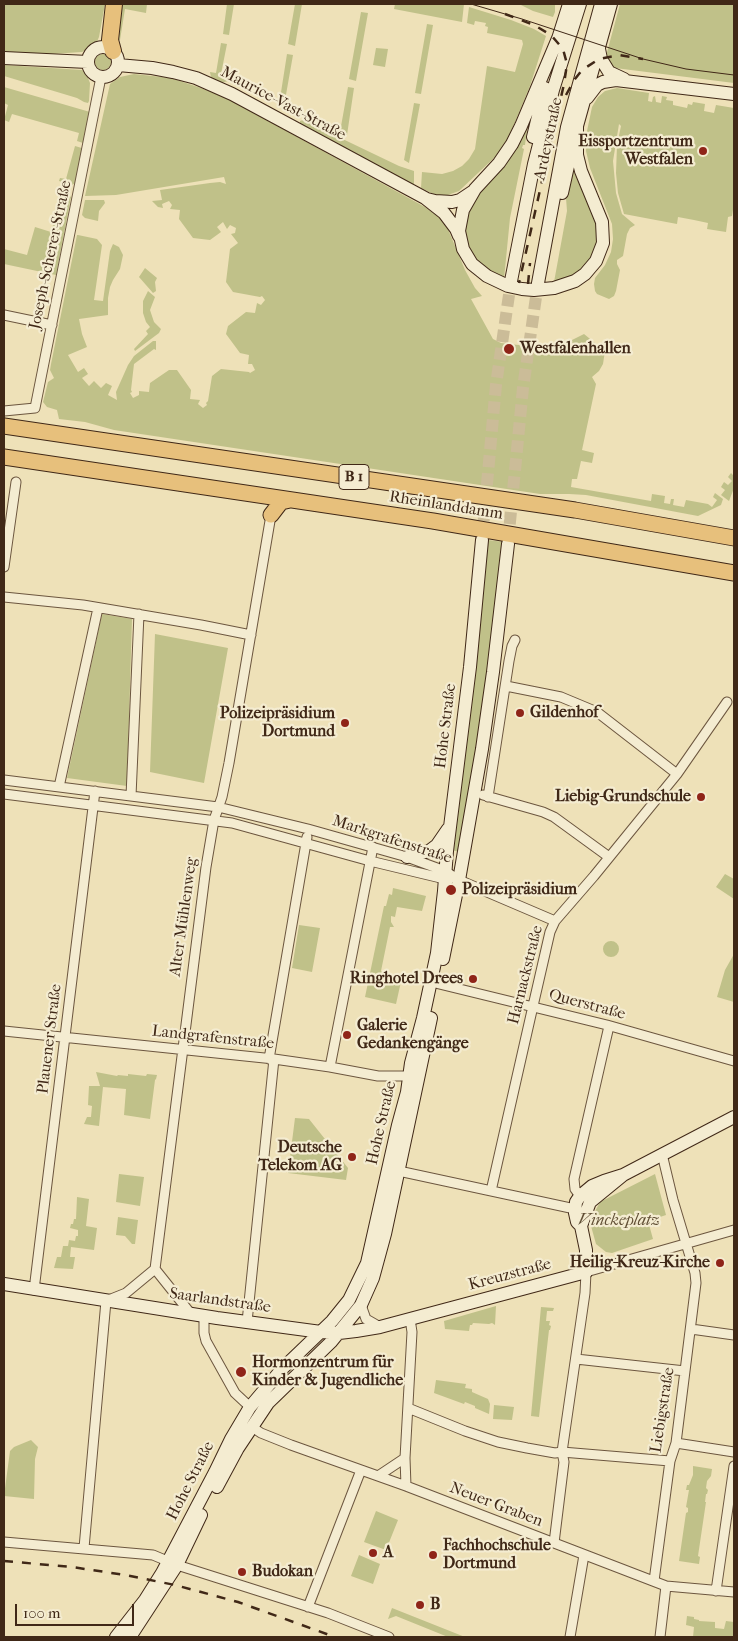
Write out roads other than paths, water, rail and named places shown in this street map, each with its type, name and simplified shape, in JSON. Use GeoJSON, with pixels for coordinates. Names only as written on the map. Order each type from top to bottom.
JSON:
{"type":"FeatureCollection","features":[{"type":"Feature","properties":{"kind":"highway"},"geometry":{"type":"LineString","coordinates":[[92,55],[103,38],[109,4]]}},
{"type":"Feature","properties":{"kind":"highway"},"geometry":{"type":"LineString","coordinates":[[114,4],[110,40],[116,58]]}},
{"type":"Feature","properties":{"kind":"main road"},"geometry":{"type":"LineString","coordinates":[[461,241],[459,231],[461,215],[466,201],[499,163],[522,126],[569,4]]}},
{"type":"Feature","properties":{"kind":"main road","name":"Ardeystraße"},"geometry":{"type":"LineString","coordinates":[[511,281],[534,164],[553,90],[580,4]]}},
{"type":"Feature","properties":{"kind":"main road","name":"Ardeystraße"},"geometry":{"type":"LineString","coordinates":[[538,284],[567,127],[601,4]]}},
{"type":"Feature","properties":{"kind":"main road"},"geometry":{"type":"LineString","coordinates":[[542,260],[563,190],[611,4]]}},
{"type":"Feature","properties":{"kind":"main road"},"geometry":{"type":"LineString","coordinates":[[522,221],[526,171],[537,116],[558,36]]}},
{"type":"Feature","properties":{"kind":"main road"},"geometry":{"type":"LineString","coordinates":[[599,45],[601,60],[609,72],[631,82]]}},
{"type":"Feature","properties":{"kind":"main road","name":"Maurice-Vast-Straße"},"geometry":{"type":"LineString","coordinates":[[4,58],[92,55],[104,47],[116,58],[196,78],[216,87],[425,198]]}},
{"type":"Feature","properties":{"kind":"main road"},"geometry":{"type":"LineString","coordinates":[[92,55],[90,71],[96,76],[102,77],[111,75],[116,58]]}},
{"type":"Feature","properties":{"kind":"main road"},"geometry":{"type":"LineString","coordinates":[[584,103],[592,90],[603,82],[616,80],[734,94]]}},
{"type":"Feature","properties":{"kind":"main road"},"geometry":{"type":"LineString","coordinates":[[425,198],[444,213],[456,229],[467,256],[479,270],[497,281],[508,286],[534,290],[554,288],[575,281],[592,267],[600,253],[603,233],[598,208],[581,171],[577,155],[578,126]]}},
{"type":"Feature","properties":{"kind":"main road"},"geometry":{"type":"LineString","coordinates":[[425,198],[435,201],[452,202],[460,200],[475,189]]}},
{"type":"Feature","properties":{"kind":"main road","name":"Rheinlanddamm"},"geometry":{"type":"LineString","coordinates":[[4,426],[566,509],[734,538]]}},
{"type":"Feature","properties":{"kind":"main road","name":"Rheinlanddamm"},"geometry":{"type":"LineString","coordinates":[[4,457],[433,521],[734,573]]}},
{"type":"Feature","properties":{"kind":"main road"},"geometry":{"type":"LineString","coordinates":[[260,495],[268,502],[271,515]]}},
{"type":"Feature","properties":{"kind":"main road"},"geometry":{"type":"LineString","coordinates":[[271,515],[281,502],[290,500]]}},
{"type":"Feature","properties":{"kind":"main road","name":"Hohe Straße"},"geometry":{"type":"LineString","coordinates":[[435,983],[450,825],[470,667],[482,540]]}},
{"type":"Feature","properties":{"kind":"main road","name":"Hohe Straße"},"geometry":{"type":"LineString","coordinates":[[116,1637],[171,1563],[252,1427],[268,1404],[330,1333],[367,1263],[393,1170],[414,1076],[415,1045],[435,983],[459,880],[475,794],[493,672],[508,544]]}},
{"type":"Feature","properties":{"kind":"main road"},"geometry":{"type":"LineString","coordinates":[[407,857],[422,854],[432,849],[437,845],[450,825]]}},
{"type":"Feature","properties":{"kind":"main road"},"geometry":{"type":"LineString","coordinates":[[586,1272],[586,1250],[575,1209],[580,1196],[596,1185],[623,1175],[734,1116]]}},
{"type":"Feature","properties":{"kind":"main road","name":"Hohe Straße"},"geometry":{"type":"LineString","coordinates":[[130,1637],[171,1563],[231,1439],[250,1407],[283,1368],[330,1333],[361,1305],[373,1278],[385,1234],[393,1170]]}},
{"type":"Feature","properties":{"kind":"main road"},"geometry":{"type":"LineString","coordinates":[[580,1226],[590,1202],[623,1175]]}},
{"type":"Feature","properties":{"kind":"main road","name":"Kreuzstraße"},"geometry":{"type":"LineString","coordinates":[[330,1333],[380,1327],[586,1272]]}},
{"type":"Feature","properties":{"kind":"main road","name":"Saarlandstraße"},"geometry":{"type":"LineString","coordinates":[[4,1284],[204,1316],[330,1333]]}},
{"type":"Feature","properties":{"kind":"street","name":"Joseph-Scherer-Straße"},"geometry":{"type":"LineString","coordinates":[[4,410],[35,408],[102,77]]}},
{"type":"Feature","properties":{"kind":"street"},"geometry":{"type":"LineString","coordinates":[[4,315],[52,325]]}},
{"type":"Feature","properties":{"kind":"street"},"geometry":{"type":"LineString","coordinates":[[4,567],[16,482]]}},
{"type":"Feature","properties":{"kind":"street","name":"Alter Mühlenweg"},"geometry":{"type":"LineString","coordinates":[[155,1269],[182,1049],[214,820],[229,763],[271,515]]}},
{"type":"Feature","properties":{"kind":"street"},"geometry":{"type":"LineString","coordinates":[[8,597],[139,614],[251,635]]}},
{"type":"Feature","properties":{"kind":"street"},"geometry":{"type":"LineString","coordinates":[[59,787],[98,608]]}},
{"type":"Feature","properties":{"kind":"street"},"geometry":{"type":"LineString","coordinates":[[131,796],[139,614]]}},
{"type":"Feature","properties":{"kind":"street"},"geometry":{"type":"LineString","coordinates":[[488,797],[511,651],[515,640]]}},
{"type":"Feature","properties":{"kind":"street"},"geometry":{"type":"LineString","coordinates":[[506,686],[561,697],[597,712],[677,774]]}},
{"type":"Feature","properties":{"kind":"street","name":"Harnackstraße"},"geometry":{"type":"LineString","coordinates":[[491,1191],[550,932],[555,921],[677,774],[727,702]]}},
{"type":"Feature","properties":{"kind":"street","name":"Markgrafenstraße"},"geometry":{"type":"LineString","coordinates":[[4,780],[218,807],[308,829],[407,857],[555,921]]}},
{"type":"Feature","properties":{"kind":"street","name":"Plauener Straße"},"geometry":{"type":"LineString","coordinates":[[34,1290],[95,791]]}},
{"type":"Feature","properties":{"kind":"street","name":"Markgrafenstraße"},"geometry":{"type":"LineString","coordinates":[[4,794],[214,820],[370,861],[445,875]]}},
{"type":"Feature","properties":{"kind":"street"},"geometry":{"type":"LineString","coordinates":[[475,794],[543,812],[554,817],[609,858]]}},
{"type":"Feature","properties":{"kind":"street"},"geometry":{"type":"LineString","coordinates":[[247,1322],[272,1059],[308,829]]}},
{"type":"Feature","properties":{"kind":"street"},"geometry":{"type":"LineString","coordinates":[[330,1067],[373,847]]}},
{"type":"Feature","properties":{"kind":"street","name":"Querstraße"},"geometry":{"type":"LineString","coordinates":[[435,983],[609,1026],[734,1062]]}},
{"type":"Feature","properties":{"kind":"street"},"geometry":{"type":"LineString","coordinates":[[580,1196],[575,1189],[574,1179],[609,1026]]}},
{"type":"Feature","properties":{"kind":"street","name":"Landgrafenstraße"},"geometry":{"type":"LineString","coordinates":[[4,1031],[272,1059],[378,1076],[414,1076]]}},
{"type":"Feature","properties":{"kind":"street"},"geometry":{"type":"LineString","coordinates":[[662,1154],[686,1243]]}},
{"type":"Feature","properties":{"kind":"street"},"geometry":{"type":"LineString","coordinates":[[393,1170],[575,1209]]}},
{"type":"Feature","properties":{"kind":"street","name":"Kreuzstraße"},"geometry":{"type":"LineString","coordinates":[[586,1272],[734,1230]]}},
{"type":"Feature","properties":{"kind":"street","name":"Liebigstraße"},"geometry":{"type":"LineString","coordinates":[[654,1581],[670,1461],[676,1443],[696,1284],[695,1273],[686,1243]]}},
{"type":"Feature","properties":{"kind":"street"},"geometry":{"type":"LineString","coordinates":[[155,1269],[191,1314]]}},
{"type":"Feature","properties":{"kind":"street","name":"Saarlandstraße"},"geometry":{"type":"LineString","coordinates":[[106,1301],[126,1293],[155,1269]]}},
{"type":"Feature","properties":{"kind":"street"},"geometry":{"type":"LineString","coordinates":[[554,1543],[564,1462],[562,1452],[585,1292],[586,1272]]}},
{"type":"Feature","properties":{"kind":"street"},"geometry":{"type":"LineString","coordinates":[[84,1548],[106,1301]]}},
{"type":"Feature","properties":{"kind":"street"},"geometry":{"type":"LineString","coordinates":[[361,1305],[366,1319],[380,1327]]}},
{"type":"Feature","properties":{"kind":"street"},"geometry":{"type":"LineString","coordinates":[[204,1316],[206,1340],[235,1393],[250,1407]]}},
{"type":"Feature","properties":{"kind":"street"},"geometry":{"type":"LineString","coordinates":[[406,1486],[405,1458],[412,1332],[410,1319]]}},
{"type":"Feature","properties":{"kind":"street"},"geometry":{"type":"LineString","coordinates":[[691,1329],[734,1335]]}},
{"type":"Feature","properties":{"kind":"street"},"geometry":{"type":"LineString","coordinates":[[576,1359],[685,1371]]}},
{"type":"Feature","properties":{"kind":"street"},"geometry":{"type":"LineString","coordinates":[[408,1408],[498,1442],[555,1453],[670,1461]]}},
{"type":"Feature","properties":{"kind":"street","name":"Neuer Graben"},"geometry":{"type":"LineString","coordinates":[[252,1427],[261,1433],[288,1442],[291,1445],[406,1486],[666,1586],[734,1592]]}},
{"type":"Feature","properties":{"kind":"street"},"geometry":{"type":"LineString","coordinates":[[676,1443],[734,1452]]}},
{"type":"Feature","properties":{"kind":"street"},"geometry":{"type":"LineString","coordinates":[[378,1476],[405,1458]]}},
{"type":"Feature","properties":{"kind":"street"},"geometry":{"type":"LineString","coordinates":[[716,1591],[730,1517],[734,1466]]}},
{"type":"Feature","properties":{"kind":"street"},"geometry":{"type":"LineString","coordinates":[[308,1607],[361,1470]]}},
{"type":"Feature","properties":{"kind":"street"},"geometry":{"type":"LineString","coordinates":[[4,1542],[153,1555],[171,1563],[308,1607],[389,1637]]}},
{"type":"Feature","properties":{"kind":"street"},"geometry":{"type":"LineString","coordinates":[[570,1637],[584,1555]]}},
{"type":"Feature","properties":{"kind":"street"},"geometry":{"type":"LineString","coordinates":[[660,1637],[666,1586]]}},
{"type":"Feature","properties":{"kind":"tunnel"},"geometry":{"type":"LineString","coordinates":[[482,539],[496,385],[511,281]]}},
{"type":"Feature","properties":{"kind":"tunnel"},"geometry":{"type":"LineString","coordinates":[[508,542],[523,388],[538,283]]}},
{"type":"Feature","properties":{"kind":"tram line"},"geometry":{"type":"LineString","coordinates":[[471,4],[643,59],[686,69],[734,75]]}},
{"type":"Feature","properties":{"kind":"railway"},"geometry":{"type":"LineString","coordinates":[[505,14],[534,25],[551,35],[563,49],[567,64],[519,283]]}},
{"type":"Feature","properties":{"kind":"railway"},"geometry":{"type":"LineString","coordinates":[[566,95],[582,70],[599,59],[619,55],[643,59]]}},
{"type":"Feature","properties":{"kind":"railway"},"geometry":{"type":"LineString","coordinates":[[528,284],[530,263]]}},
{"type":"Feature","properties":{"kind":"railway"},"geometry":{"type":"LineString","coordinates":[[4,1561],[72,1567],[175,1585],[238,1602],[335,1637]]}},
{"type":"Feature","properties":{"kind":"place","name":"Eissportzentrum Westfalen"},"geometry":{"type":"Point","coordinates":[703,151]}},
{"type":"Feature","properties":{"kind":"place","name":"Westfalenhallen"},"geometry":{"type":"Point","coordinates":[509,349]}},
{"type":"Feature","properties":{"kind":"place","name":"Gildenhof"},"geometry":{"type":"Point","coordinates":[520,713]}},
{"type":"Feature","properties":{"kind":"place","name":"Polizeipräsidium Dortmund"},"geometry":{"type":"Point","coordinates":[345,723]}},
{"type":"Feature","properties":{"kind":"place","name":"Liebig-Grundschule"},"geometry":{"type":"Point","coordinates":[701,797]}},
{"type":"Feature","properties":{"kind":"place","name":"Polizeipräsidium"},"geometry":{"type":"Point","coordinates":[451,890]}},
{"type":"Feature","properties":{"kind":"place","name":"Ringhotel Drees"},"geometry":{"type":"Point","coordinates":[473,979]}},
{"type":"Feature","properties":{"kind":"place","name":"Galerie Gedankengänge"},"geometry":{"type":"Point","coordinates":[347,1035]}},
{"type":"Feature","properties":{"kind":"place","name":"Deutsche Telekom AG"},"geometry":{"type":"Point","coordinates":[352,1157]}},
{"type":"Feature","properties":{"kind":"place","name":"Heilig-Kreuz-Kirche"},"geometry":{"type":"Point","coordinates":[720,1263]}},
{"type":"Feature","properties":{"kind":"place","name":"Hormonzentrum für Kinder & Jugendliche"},"geometry":{"type":"Point","coordinates":[241,1372]}},
{"type":"Feature","properties":{"kind":"place","name":"A"},"geometry":{"type":"Point","coordinates":[373,1553]}},
{"type":"Feature","properties":{"kind":"place","name":"Fachhochschule Dortmund"},"geometry":{"type":"Point","coordinates":[433,1555]}},
{"type":"Feature","properties":{"kind":"place","name":"Budokan"},"geometry":{"type":"Point","coordinates":[242,1572]}},
{"type":"Feature","properties":{"kind":"place","name":"B"},"geometry":{"type":"Point","coordinates":[420,1605]}},
{"type":"Feature","properties":{"kind":"park label","name":"Vinckeplatz"},"geometry":{"type":"Point","coordinates":[619,1221]}}]}
